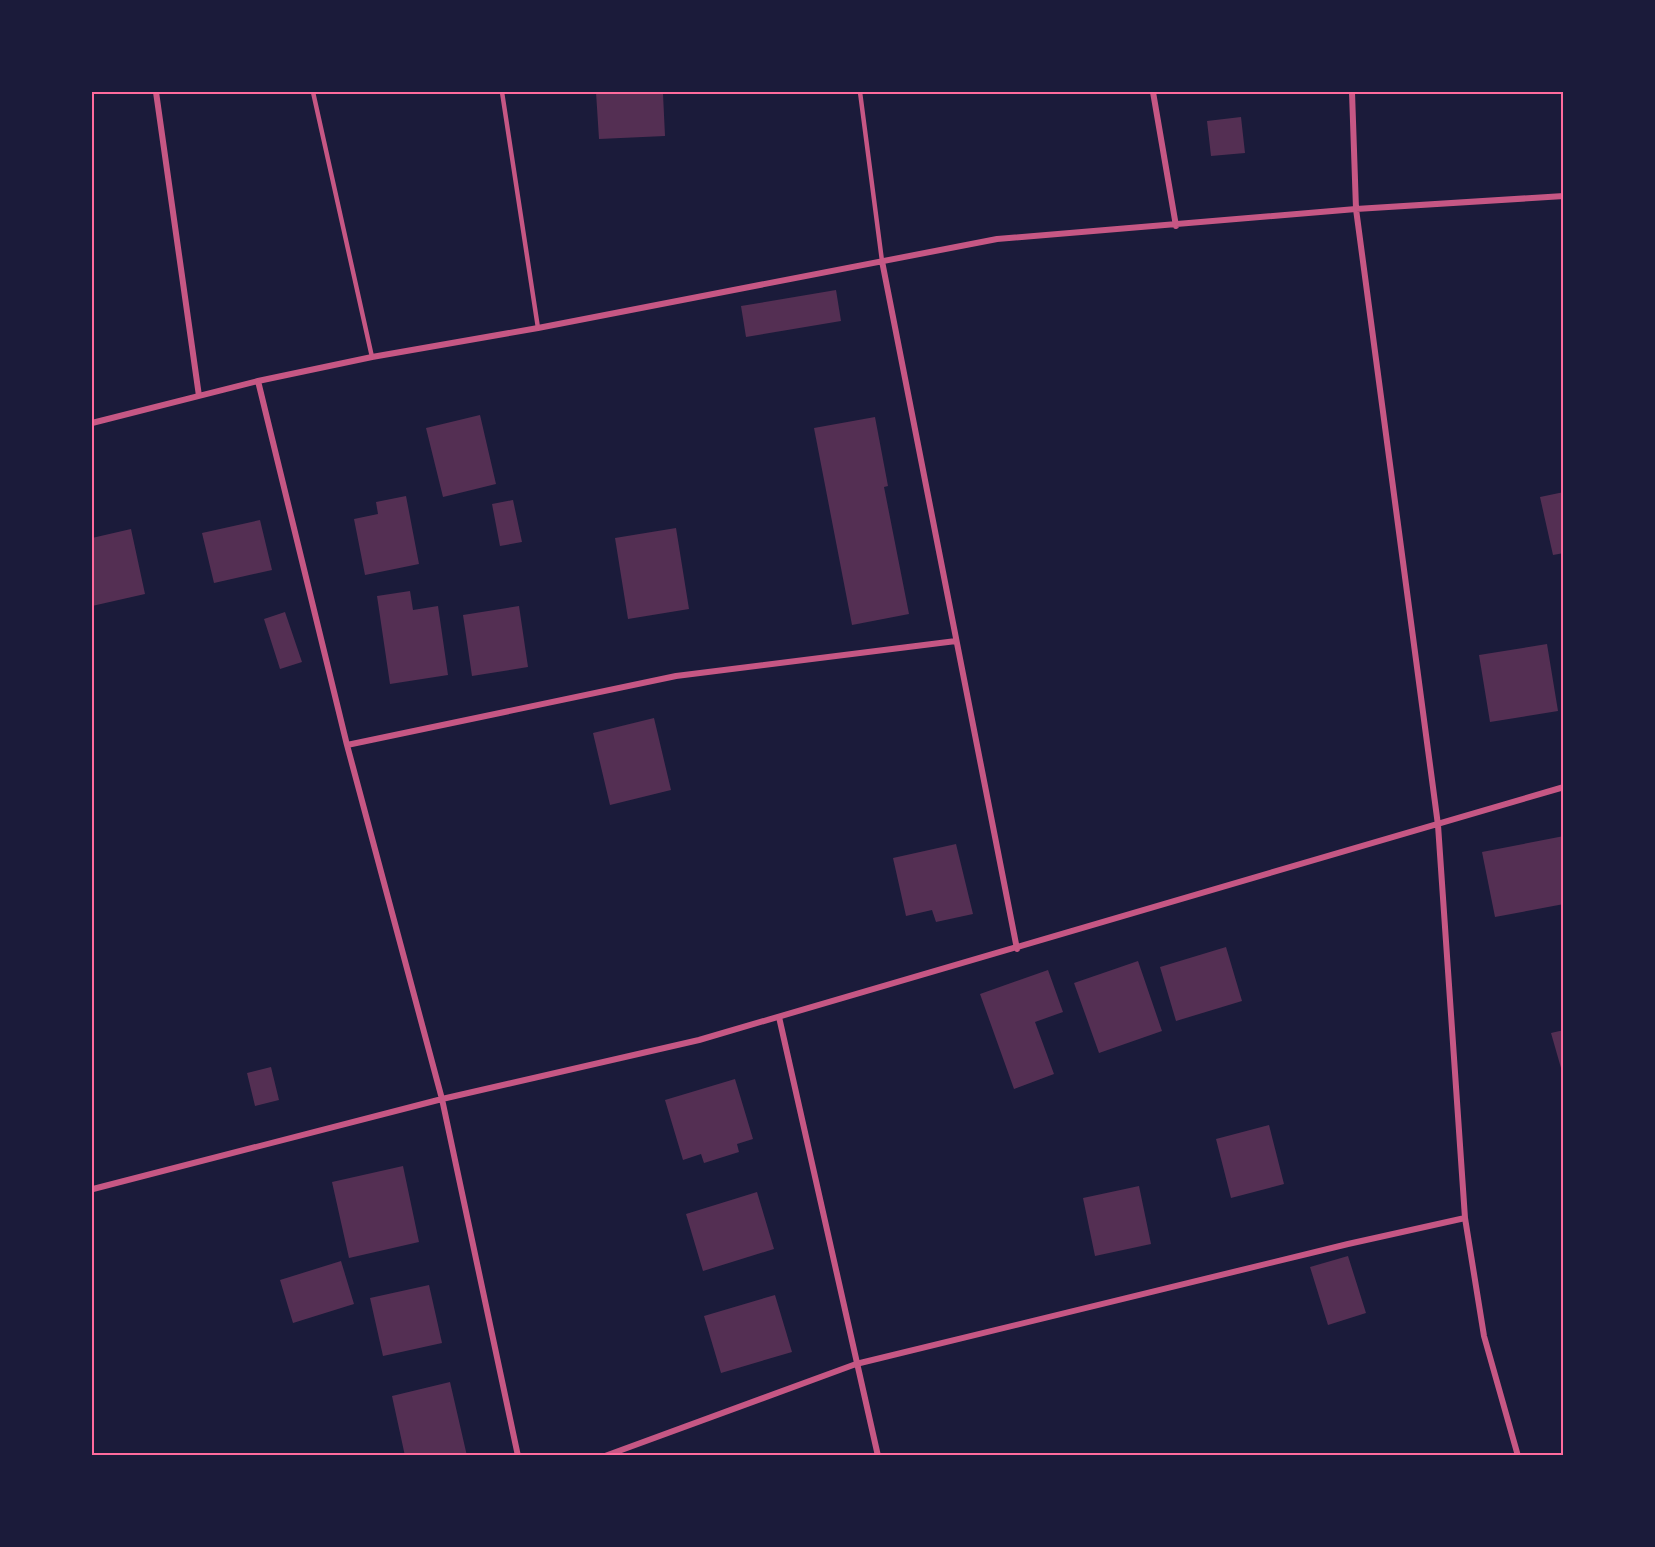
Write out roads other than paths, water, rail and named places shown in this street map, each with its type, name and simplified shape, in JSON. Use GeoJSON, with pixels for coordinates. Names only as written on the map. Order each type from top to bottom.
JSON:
{"type":"FeatureCollection","features":[{"type":"Feature","properties":{"kind":"street"},"geometry":{"type":"LineString","coordinates":[[156,92],[199,396]]}},
{"type":"Feature","properties":{"kind":"street"},"geometry":{"type":"LineString","coordinates":[[1153,92],[1176,226]]}},
{"type":"Feature","properties":{"kind":"street"},"geometry":{"type":"LineString","coordinates":[[1352,92],[1356,208],[1438,825],[1466,1218],[1484,1336],[1518,1455]]}},
{"type":"Feature","properties":{"kind":"street"},"geometry":{"type":"LineString","coordinates":[[92,423],[258,381],[372,357],[538,328],[997,239],[1176,226],[1356,208],[1563,196]]}},
{"type":"Feature","properties":{"kind":"street"},"geometry":{"type":"LineString","coordinates":[[882,261],[1017,948]]}},
{"type":"Feature","properties":{"kind":"street"},"geometry":{"type":"LineString","coordinates":[[258,381],[347,746],[442,1099],[518,1455]]}},
{"type":"Feature","properties":{"kind":"street"},"geometry":{"type":"LineString","coordinates":[[347,746],[676,676],[956,641]]}},
{"type":"Feature","properties":{"kind":"street"},"geometry":{"type":"LineString","coordinates":[[93,1189],[442,1099],[699,1040],[1563,787]]}},
{"type":"Feature","properties":{"kind":"street"},"geometry":{"type":"LineString","coordinates":[[779,1017],[878,1455]]}},
{"type":"Feature","properties":{"kind":"street"},"geometry":{"type":"LineString","coordinates":[[605,1455],[856,1364],[1337,1246],[1466,1218]]}},
{"type":"Feature","properties":{"kind":"lane"},"geometry":{"type":"LineString","coordinates":[[313,92],[372,357]]}},
{"type":"Feature","properties":{"kind":"lane"},"geometry":{"type":"LineString","coordinates":[[501,92],[538,328]]}},
{"type":"Feature","properties":{"kind":"lane"},"geometry":{"type":"LineString","coordinates":[[860,92],[882,261]]}}]}
